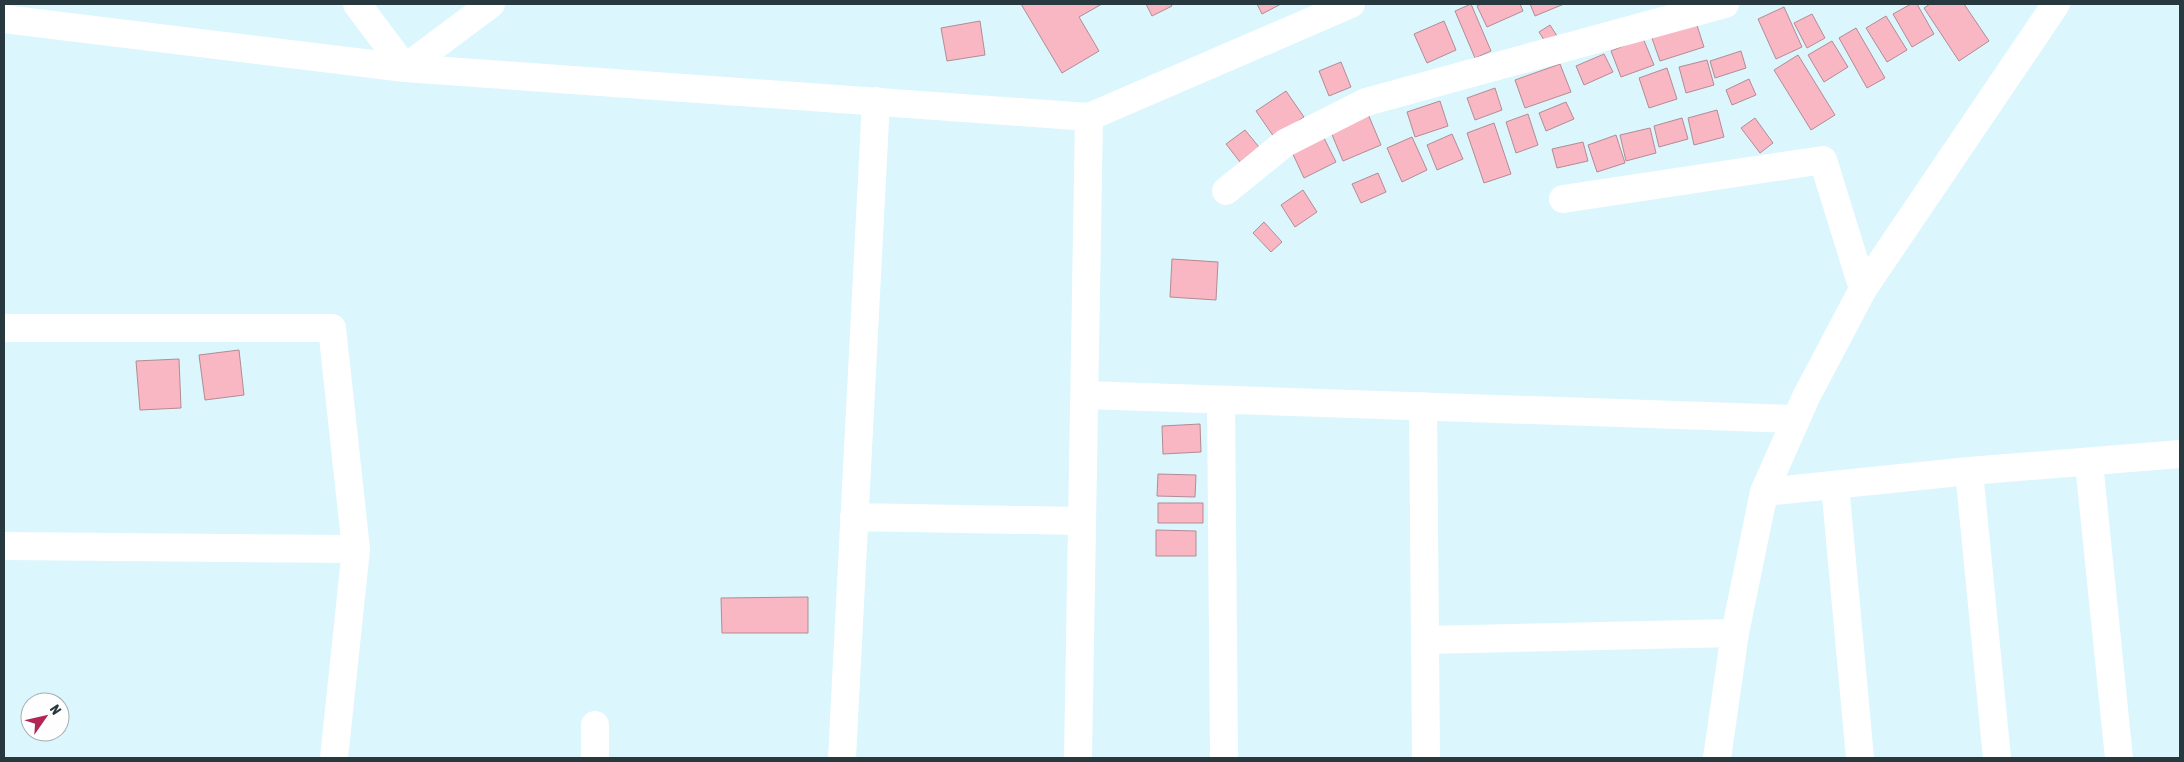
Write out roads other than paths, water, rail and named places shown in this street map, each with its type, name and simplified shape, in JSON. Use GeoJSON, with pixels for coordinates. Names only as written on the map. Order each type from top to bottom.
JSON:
{"type":"FeatureCollection","features":[{"type":"Feature","properties":{"kind":"street"},"geometry":{"type":"LineString","coordinates":[[357,4],[405,68]]}},
{"type":"Feature","properties":{"kind":"street"},"geometry":{"type":"LineString","coordinates":[[405,68],[491,4]]}},
{"type":"Feature","properties":{"kind":"street"},"geometry":{"type":"LineString","coordinates":[[4,19],[405,68],[1090,117],[1351,4]]}},
{"type":"Feature","properties":{"kind":"street"},"geometry":{"type":"LineString","coordinates":[[1226,191],[1284,143],[1366,102],[1725,4]]}},
{"type":"Feature","properties":{"kind":"street"},"geometry":{"type":"LineString","coordinates":[[1717,758],[1735,633],[1764,492],[1796,419],[1863,289],[2056,4]]}},
{"type":"Feature","properties":{"kind":"street"},"geometry":{"type":"LineString","coordinates":[[842,758],[876,101]]}},
{"type":"Feature","properties":{"kind":"street"},"geometry":{"type":"LineString","coordinates":[[1078,758],[1090,117]]}},
{"type":"Feature","properties":{"kind":"street"},"geometry":{"type":"LineString","coordinates":[[1563,199],[1823,160],[1863,289]]}},
{"type":"Feature","properties":{"kind":"street"},"geometry":{"type":"LineString","coordinates":[[4,328],[332,328],[356,549],[334,758]]}},
{"type":"Feature","properties":{"kind":"street"},"geometry":{"type":"LineString","coordinates":[[1085,394],[1796,419]]}},
{"type":"Feature","properties":{"kind":"street"},"geometry":{"type":"LineString","coordinates":[[1222,400],[1224,758]]}},
{"type":"Feature","properties":{"kind":"street"},"geometry":{"type":"LineString","coordinates":[[1423,406],[1426,758]]}},
{"type":"Feature","properties":{"kind":"street"},"geometry":{"type":"LineString","coordinates":[[1764,492],[2180,454]]}},
{"type":"Feature","properties":{"kind":"street"},"geometry":{"type":"LineString","coordinates":[[2089,463],[2119,758]]}},
{"type":"Feature","properties":{"kind":"street"},"geometry":{"type":"LineString","coordinates":[[1969,472],[1997,758]]}},
{"type":"Feature","properties":{"kind":"street"},"geometry":{"type":"LineString","coordinates":[[1835,486],[1860,758]]}},
{"type":"Feature","properties":{"kind":"street"},"geometry":{"type":"LineString","coordinates":[[854,517],[1082,521]]}},
{"type":"Feature","properties":{"kind":"street"},"geometry":{"type":"LineString","coordinates":[[4,546],[356,549]]}},
{"type":"Feature","properties":{"kind":"street"},"geometry":{"type":"LineString","coordinates":[[1425,640],[1735,633]]}},
{"type":"Feature","properties":{"kind":"street"},"geometry":{"type":"LineString","coordinates":[[594,725],[595,758]]}}]}
